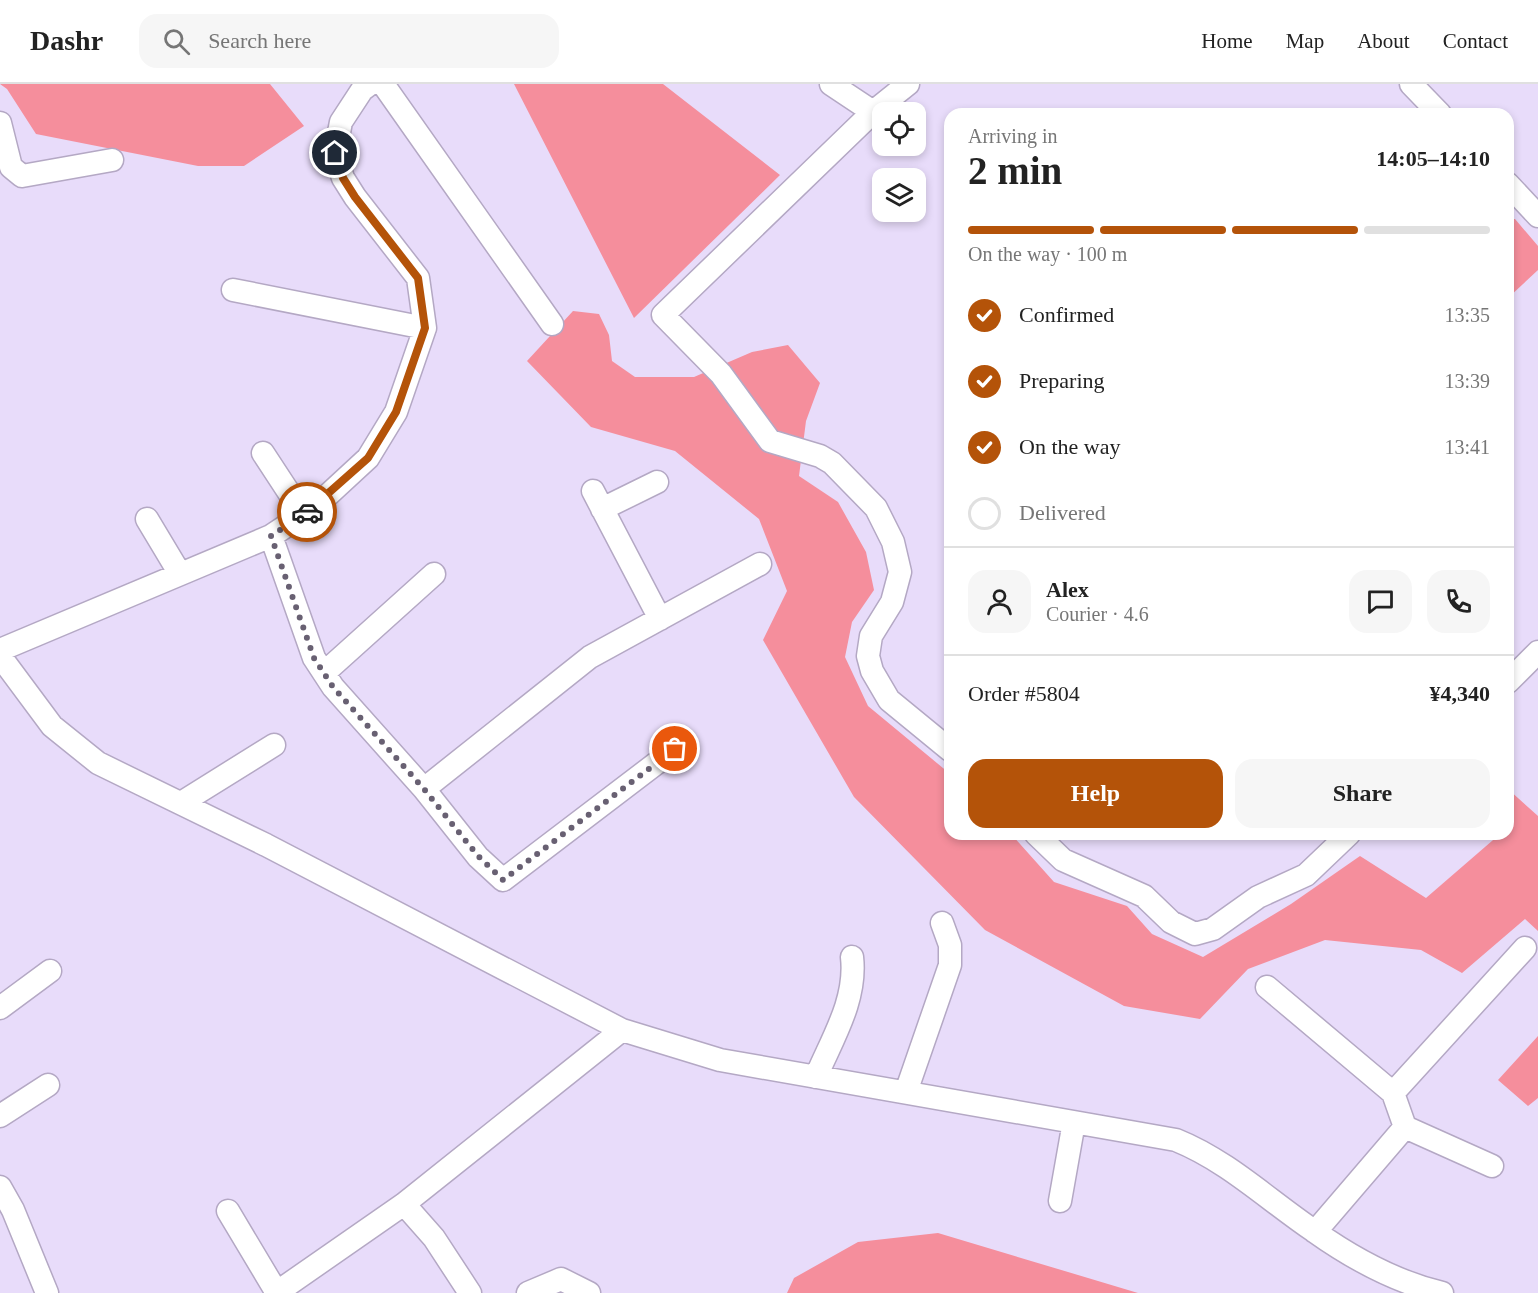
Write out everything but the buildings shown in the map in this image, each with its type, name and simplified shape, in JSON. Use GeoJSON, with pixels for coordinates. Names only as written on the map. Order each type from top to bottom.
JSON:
{"type":"FeatureCollection","features":[{"type":"Feature","properties":{"kind":"street"},"geometry":{"type":"LineString","coordinates":[[0,650],[271,536],[303,514],[368,458],[396,412],[425,328],[418,278],[355,197],[343,178],[335,153],[341,122],[362,90],[370,84]]}},
{"type":"Feature","properties":{"kind":"street"},"geometry":{"type":"LineString","coordinates":[[383,84],[552,324]]}},
{"type":"Feature","properties":{"kind":"street"},"geometry":{"type":"LineString","coordinates":[[831,84],[872,111]]}},
{"type":"Feature","properties":{"kind":"street"},"geometry":{"type":"LineString","coordinates":[[886,102],[908,84]]}},
{"type":"Feature","properties":{"kind":"street"},"geometry":{"type":"LineString","coordinates":[[1412,84],[1434,108]]}},
{"type":"Feature","properties":{"kind":"street"},"geometry":{"type":"LineString","coordinates":[[872,113],[663,315],[721,374],[770,441],[820,456],[832,463],[876,508],[893,542],[900,572],[892,602],[871,636],[868,656],[872,671],[889,700],[944,745]]}},
{"type":"Feature","properties":{"kind":"street"},"geometry":{"type":"LineString","coordinates":[[0,123],[11,167],[22,176],[112,160]]}},
{"type":"Feature","properties":{"kind":"street"},"geometry":{"type":"LineString","coordinates":[[1514,190],[1538,216]]}},
{"type":"Feature","properties":{"kind":"street"},"geometry":{"type":"LineString","coordinates":[[233,290],[425,328]]}},
{"type":"Feature","properties":{"kind":"street"},"geometry":{"type":"LineString","coordinates":[[263,453],[303,514]]}},
{"type":"Feature","properties":{"kind":"street"},"geometry":{"type":"LineString","coordinates":[[657,482],[598,500],[660,619]]}},
{"type":"Feature","properties":{"kind":"street"},"geometry":{"type":"LineString","coordinates":[[147,519],[180,574]]}},
{"type":"Feature","properties":{"kind":"street"},"geometry":{"type":"LineString","coordinates":[[271,536],[314,658],[333,687],[424,789],[478,856],[503,880],[675,749]]}},
{"type":"Feature","properties":{"kind":"street"},"geometry":{"type":"LineString","coordinates":[[424,789],[590,657],[760,564]]}},
{"type":"Feature","properties":{"kind":"street"},"geometry":{"type":"LineString","coordinates":[[324,673],[434,574]]}},
{"type":"Feature","properties":{"kind":"street"},"geometry":{"type":"LineString","coordinates":[[1514,676],[1538,652]]}},
{"type":"Feature","properties":{"kind":"street"},"geometry":{"type":"LineString","coordinates":[[0,656],[52,726],[98,763],[181,803],[622,1030],[720,1060],[1176,1140],[1206,1152],[1315,1232],[1368,1265],[1442,1293]]}},
{"type":"Feature","properties":{"kind":"street"},"geometry":{"type":"LineString","coordinates":[[181,803],[274,745]]}},
{"type":"Feature","properties":{"kind":"street"},"geometry":{"type":"LineString","coordinates":[[1042,840],[1063,860],[1144,896],[1171,922],[1195,933],[1213,929],[1258,897],[1306,875],[1343,840]]}},
{"type":"Feature","properties":{"kind":"street"},"geometry":{"type":"LineString","coordinates":[[906,1092],[950,965],[950,945],[942,923]]}},
{"type":"Feature","properties":{"kind":"street"},"geometry":{"type":"LineString","coordinates":[[1393,1093],[1526,948]]}},
{"type":"Feature","properties":{"kind":"street"},"geometry":{"type":"LineString","coordinates":[[816,1077],[849,1002],[855,976],[852,957]]}},
{"type":"Feature","properties":{"kind":"street"},"geometry":{"type":"LineString","coordinates":[[0,1008],[50,971]]}},
{"type":"Feature","properties":{"kind":"street"},"geometry":{"type":"LineString","coordinates":[[1267,987],[1393,1093],[1405,1127],[1492,1166]]}},
{"type":"Feature","properties":{"kind":"street"},"geometry":{"type":"LineString","coordinates":[[228,1211],[276,1293],[404,1204],[622,1030]]}},
{"type":"Feature","properties":{"kind":"street"},"geometry":{"type":"LineString","coordinates":[[0,1116],[48,1085]]}},
{"type":"Feature","properties":{"kind":"street"},"geometry":{"type":"LineString","coordinates":[[1060,1201],[1074,1122]]}},
{"type":"Feature","properties":{"kind":"street"},"geometry":{"type":"LineString","coordinates":[[1315,1232],[1405,1127]]}},
{"type":"Feature","properties":{"kind":"street"},"geometry":{"type":"LineString","coordinates":[[0,1187],[13,1210],[47,1293]]}},
{"type":"Feature","properties":{"kind":"street"},"geometry":{"type":"LineString","coordinates":[[404,1204],[434,1238],[470,1293]]}},
{"type":"Feature","properties":{"kind":"street"},"geometry":{"type":"LineString","coordinates":[[528,1293],[561,1279],[589,1293]]}},
{"type":"Feature","properties":{"kind":"shaded area"},"geometry":{"type":"Polygon","coordinates":[[[0,84],[270,84],[304,126],[244,166],[198,166],[36,134],[7,89],[0,84]]]}},
{"type":"Feature","properties":{"kind":"shaded area"},"geometry":{"type":"Polygon","coordinates":[[[514,84],[663,84],[780,175],[634,318],[514,84]]]}},
{"type":"Feature","properties":{"kind":"shaded area"},"geometry":{"type":"Polygon","coordinates":[[[1514,219],[1538,246],[1538,270],[1514,292],[1514,219]]]}},
{"type":"Feature","properties":{"kind":"shaded area"},"geometry":{"type":"Polygon","coordinates":[[[573,311],[599,314],[609,335],[612,361],[635,377],[694,377],[752,352],[788,345],[820,383],[806,421],[799,476],[838,502],[866,552],[874,590],[852,622],[845,657],[868,706],[944,769],[944,840],[1016,840],[1054,882],[1127,906],[1152,934],[1203,957],[1291,904],[1360,856],[1426,898],[1493,840],[1514,840],[1514,794],[1538,816],[1538,931],[1525,919],[1462,973],[1421,950],[1325,940],[1248,969],[1200,1019],[1124,1006],[985,930],[854,797],[763,640],[787,591],[759,519],[675,451],[591,427],[527,361],[573,311]]]}},
{"type":"Feature","properties":{"kind":"shaded area"},"geometry":{"type":"Polygon","coordinates":[[[1538,1036],[1538,1098],[1528,1106],[1498,1080],[1538,1036]]]}},
{"type":"Feature","properties":{"kind":"shaded area"},"geometry":{"type":"Polygon","coordinates":[[[938,1233],[1138,1293],[787,1293],[794,1278],[858,1242],[938,1233]]]}},
{"type":"Feature","properties":{"kind":"way so far"},"geometry":{"type":"LineString","coordinates":[[307,512],[271,536],[314,658],[333,687],[424,789],[478,856],[503,880],[675,749]]}},
{"type":"Feature","properties":{"kind":"route"},"geometry":{"type":"LineString","coordinates":[[307,512],[368,458],[396,412],[425,328],[418,278],[355,197],[343,178],[335,153]]}}]}
